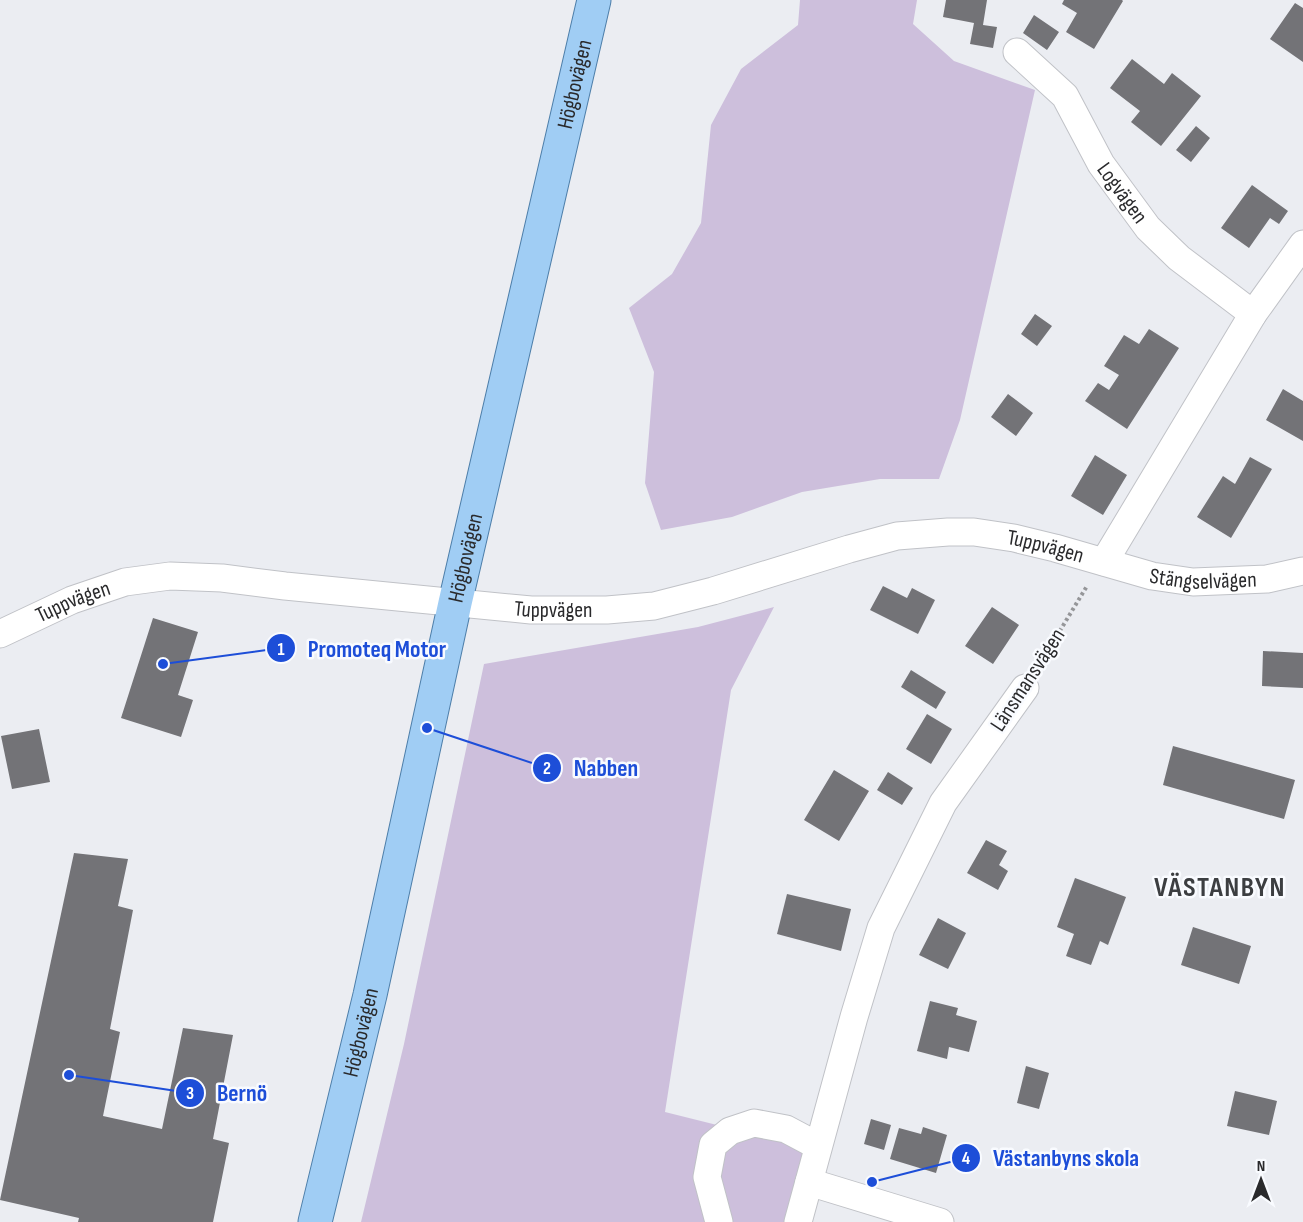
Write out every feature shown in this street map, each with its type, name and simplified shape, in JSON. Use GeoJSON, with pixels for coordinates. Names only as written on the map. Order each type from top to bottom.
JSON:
{"type":"FeatureCollection","features":[{"type":"Feature","properties":{"kind":"main road","name":"Högbovägen"},"geometry":{"type":"LineString","coordinates":[[315,1222],[370,995],[455,603],[594,0]]}},
{"type":"Feature","properties":{"kind":"street","name":"Logvägen"},"geometry":{"type":"LineString","coordinates":[[1017,52],[1065,96],[1101,164],[1148,228],[1179,258],[1253,314]]}},
{"type":"Feature","properties":{"kind":"street"},"geometry":{"type":"LineString","coordinates":[[1104,562],[1253,314],[1303,244]]}},
{"type":"Feature","properties":{"kind":"street","name":"Tuppvägen"},"geometry":{"type":"LineString","coordinates":[[0,634],[72,600],[125,582],[170,576],[222,578],[531,610],[607,610],[654,606],[713,591],[897,536],[974,532],[1014,538],[1104,562]]}},
{"type":"Feature","properties":{"kind":"street","name":"Stängselvägen"},"geometry":{"type":"LineString","coordinates":[[1104,562],[1152,576],[1193,582],[1267,579],[1303,571]]}},
{"type":"Feature","properties":{"kind":"street","name":"Länsmansvägen"},"geometry":{"type":"LineString","coordinates":[[798,1222],[854,1017],[881,928],[943,803],[1025,688]]}},
{"type":"Feature","properties":{"kind":"street"},"geometry":{"type":"LineString","coordinates":[[719,1222],[707,1177],[713,1145],[730,1131],[754,1124],[786,1129],[818,1146]]}},
{"type":"Feature","properties":{"kind":"street"},"geometry":{"type":"LineString","coordinates":[[809,1182],[940,1222]]}},
{"type":"Feature","properties":{"kind":"path","name":"Länsmansvägen"},"geometry":{"type":"LineString","coordinates":[[1025,688],[1104,562]]}},
{"type":"Feature","properties":{"kind":"shaded area"},"geometry":{"type":"Polygon","coordinates":[[[800,0],[917,0],[913,24],[954,61],[1035,90],[960,420],[939,479],[880,479],[802,492],[732,517],[661,530],[645,483],[654,372],[629,308],[672,274],[701,223],[711,125],[741,69],[798,25],[800,0]]]}},
{"type":"Feature","properties":{"kind":"shaded area"},"geometry":{"type":"Polygon","coordinates":[[[774,607],[731,690],[665,1112],[829,1153],[809,1222],[361,1222],[404,1044],[484,664],[698,627],[774,607]]]}},
{"type":"Feature","properties":{"kind":"building"},"geometry":{"type":"Polygon","coordinates":[[[946,0],[987,0],[983,25],[997,27],[993,48],[970,44],[974,23],[943,17],[946,0]]]}},
{"type":"Feature","properties":{"kind":"building"},"geometry":{"type":"Polygon","coordinates":[[[1064,0],[1123,1],[1094,49],[1066,32],[1077,13],[1062,4],[1064,0]]]}},
{"type":"Feature","properties":{"kind":"building"},"geometry":{"type":"Polygon","coordinates":[[[1295,3],[1303,8],[1303,62],[1270,39],[1295,3]]]}},
{"type":"Feature","properties":{"kind":"building"},"geometry":{"type":"Polygon","coordinates":[[[1034,15],[1059,32],[1047,50],[1023,33],[1034,15]]]}},
{"type":"Feature","properties":{"kind":"building"},"geometry":{"type":"Polygon","coordinates":[[[1132,59],[1164,84],[1172,73],[1201,96],[1161,146],[1131,122],[1140,111],[1110,88],[1132,59]]]}},
{"type":"Feature","properties":{"kind":"building"},"geometry":{"type":"Polygon","coordinates":[[[1196,126],[1210,138],[1191,162],[1176,150],[1196,126]]]}},
{"type":"Feature","properties":{"kind":"building"},"geometry":{"type":"Polygon","coordinates":[[[1252,185],[1288,211],[1279,224],[1270,218],[1249,248],[1221,228],[1252,185]]]}},
{"type":"Feature","properties":{"kind":"building"},"geometry":{"type":"Polygon","coordinates":[[[1035,314],[1052,326],[1037,346],[1021,334],[1035,314]]]}},
{"type":"Feature","properties":{"kind":"building"},"geometry":{"type":"Polygon","coordinates":[[[1149,329],[1179,348],[1127,429],[1085,401],[1098,383],[1109,390],[1119,375],[1104,366],[1124,335],[1139,344],[1149,329]]]}},
{"type":"Feature","properties":{"kind":"building"},"geometry":{"type":"Polygon","coordinates":[[[1283,389],[1303,401],[1303,441],[1266,420],[1283,389]]]}},
{"type":"Feature","properties":{"kind":"building"},"geometry":{"type":"Polygon","coordinates":[[[1008,394],[1033,413],[1016,436],[991,417],[1008,394]]]}},
{"type":"Feature","properties":{"kind":"building"},"geometry":{"type":"Polygon","coordinates":[[[1095,455],[1127,475],[1103,515],[1071,496],[1095,455]]]}},
{"type":"Feature","properties":{"kind":"building"},"geometry":{"type":"Polygon","coordinates":[[[1250,457],[1272,469],[1231,538],[1197,517],[1223,476],[1235,484],[1250,457]]]}},
{"type":"Feature","properties":{"kind":"building"},"geometry":{"type":"Polygon","coordinates":[[[883,586],[907,598],[912,588],[935,600],[918,634],[870,610],[883,586]]]}},
{"type":"Feature","properties":{"kind":"building"},"geometry":{"type":"Polygon","coordinates":[[[992,607],[1019,625],[993,664],[965,646],[992,607]]]}},
{"type":"Feature","properties":{"kind":"building"},"geometry":{"type":"Polygon","coordinates":[[[153,618],[198,632],[178,695],[193,700],[181,737],[121,718],[153,618]]]}},
{"type":"Feature","properties":{"kind":"building"},"geometry":{"type":"Polygon","coordinates":[[[1263,651],[1303,653],[1303,688],[1262,686],[1263,651]]]}},
{"type":"Feature","properties":{"kind":"building"},"geometry":{"type":"Polygon","coordinates":[[[911,670],[946,692],[936,709],[901,687],[911,670]]]}},
{"type":"Feature","properties":{"kind":"building"},"geometry":{"type":"Polygon","coordinates":[[[927,714],[952,729],[931,764],[906,749],[927,714]]]}},
{"type":"Feature","properties":{"kind":"building"},"geometry":{"type":"Polygon","coordinates":[[[39,729],[50,782],[12,789],[1,736],[39,729]]]}},
{"type":"Feature","properties":{"kind":"building"},"geometry":{"type":"Polygon","coordinates":[[[1173,746],[1295,780],[1284,819],[1163,785],[1173,746]]]}},
{"type":"Feature","properties":{"kind":"building"},"geometry":{"type":"Polygon","coordinates":[[[834,770],[869,791],[839,841],[804,820],[834,770]]]}},
{"type":"Feature","properties":{"kind":"building"},"geometry":{"type":"Polygon","coordinates":[[[888,772],[913,788],[902,805],[877,790],[888,772]]]}},
{"type":"Feature","properties":{"kind":"building"},"geometry":{"type":"Polygon","coordinates":[[[986,840],[1007,851],[999,865],[1008,871],[998,890],[967,873],[986,840]]]}},
{"type":"Feature","properties":{"kind":"building"},"geometry":{"type":"Polygon","coordinates":[[[74,853],[128,859],[118,906],[133,910],[110,1029],[120,1032],[103,1116],[162,1129],[183,1028],[233,1035],[213,1139],[229,1143],[213,1222],[78,1222],[79,1218],[0,1200],[74,853]]]}},
{"type":"Feature","properties":{"kind":"building"},"geometry":{"type":"Polygon","coordinates":[[[1075,878],[1126,897],[1108,945],[1100,941],[1091,965],[1066,956],[1074,934],[1057,927],[1075,878]]]}},
{"type":"Feature","properties":{"kind":"building"},"geometry":{"type":"Polygon","coordinates":[[[787,894],[851,909],[841,951],[777,934],[787,894]]]}},
{"type":"Feature","properties":{"kind":"building"},"geometry":{"type":"Polygon","coordinates":[[[938,918],[966,933],[948,969],[919,955],[938,918]]]}},
{"type":"Feature","properties":{"kind":"building"},"geometry":{"type":"Polygon","coordinates":[[[1193,927],[1251,946],[1239,984],[1181,965],[1193,927]]]}},
{"type":"Feature","properties":{"kind":"building"},"geometry":{"type":"Polygon","coordinates":[[[930,1001],[958,1008],[956,1015],[977,1021],[969,1052],[949,1047],[947,1059],[917,1051],[930,1001]]]}},
{"type":"Feature","properties":{"kind":"building"},"geometry":{"type":"Polygon","coordinates":[[[1026,1066],[1049,1073],[1039,1109],[1017,1103],[1026,1066]]]}},
{"type":"Feature","properties":{"kind":"building"},"geometry":{"type":"Polygon","coordinates":[[[1235,1091],[1277,1101],[1269,1135],[1227,1126],[1235,1091]]]}},
{"type":"Feature","properties":{"kind":"building"},"geometry":{"type":"Polygon","coordinates":[[[871,1119],[891,1125],[884,1150],[864,1144],[871,1119]]]}},
{"type":"Feature","properties":{"kind":"building"},"geometry":{"type":"Polygon","coordinates":[[[923,1127],[947,1135],[936,1173],[890,1159],[899,1128],[921,1134],[923,1127]]]}},
{"type":"Feature","properties":{"kind":"place","name":"Promoteq Motor"},"geometry":{"type":"Point","coordinates":[163,664]}},
{"type":"Feature","properties":{"kind":"place","name":"Nabben"},"geometry":{"type":"Point","coordinates":[427,728]}},
{"type":"Feature","properties":{"kind":"place","name":"Bernö"},"geometry":{"type":"Point","coordinates":[69,1075]}},
{"type":"Feature","properties":{"kind":"place","name":"Västanbyns skola"},"geometry":{"type":"Point","coordinates":[872,1182]}},
{"type":"Feature","properties":{"kind":"district","name":"VÄSTANBYN"},"geometry":{"type":"Point","coordinates":[1220,887]}}]}
